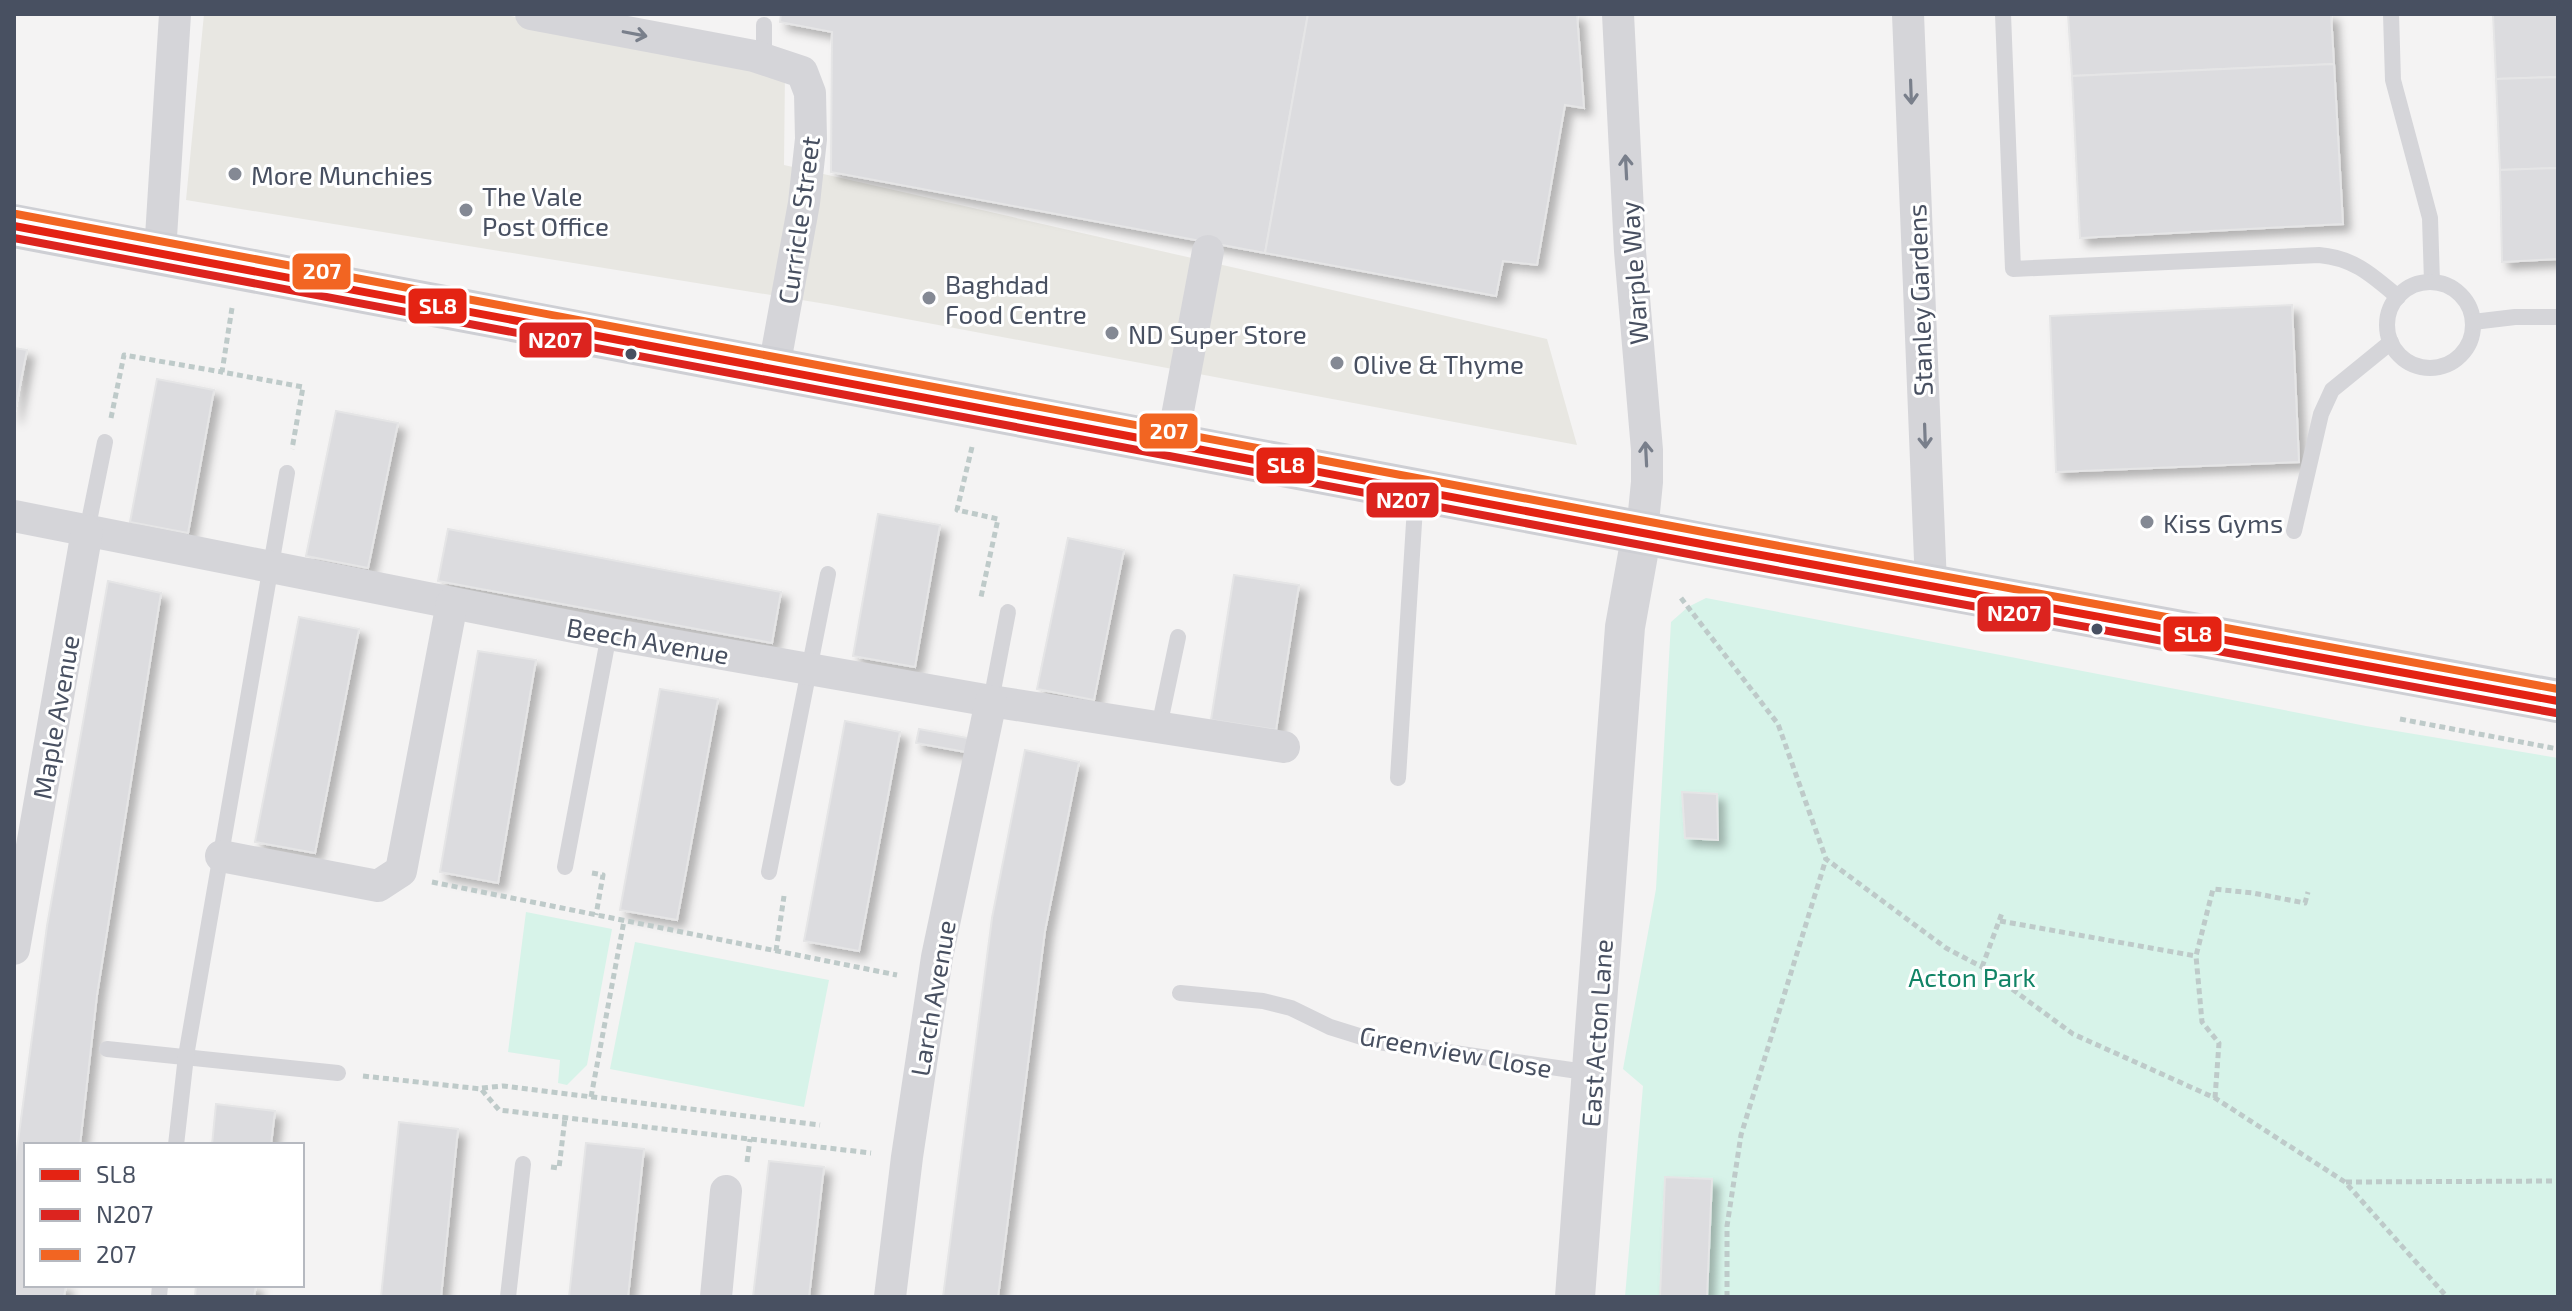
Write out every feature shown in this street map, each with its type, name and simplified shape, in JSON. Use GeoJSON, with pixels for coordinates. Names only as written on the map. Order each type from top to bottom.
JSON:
{"type":"FeatureCollection","features":[{"type":"Feature","properties":{"kind":"main road"},"geometry":{"type":"LineString","coordinates":[[14,226],[2558,701]]}},
{"type":"Feature","properties":{"kind":"street"},"geometry":{"type":"LineString","coordinates":[[160,253],[175,14]]}},
{"type":"Feature","properties":{"kind":"street"},"geometry":{"type":"LineString","coordinates":[[531,14],[764,60]]}},
{"type":"Feature","properties":{"kind":"street","name":"Warple Way"},"geometry":{"type":"LineString","coordinates":[[1618,14],[1630,251],[1647,450],[1642,532]]}},
{"type":"Feature","properties":{"kind":"street","name":"Stanley Gardens"},"geometry":{"type":"LineString","coordinates":[[1908,14],[1931,585]]}},
{"type":"Feature","properties":{"kind":"street","name":"Curricle Street"},"geometry":{"type":"LineString","coordinates":[[764,60],[802,72],[810,93],[811,139],[804,203],[774,368]]}},
{"type":"Feature","properties":{"kind":"street"},"geometry":{"type":"LineString","coordinates":[[1172,443],[1208,251]]}},
{"type":"Feature","properties":{"kind":"street","name":"Beech Avenue"},"geometry":{"type":"LineString","coordinates":[[14,516],[609,634],[991,701],[1284,747]]}},
{"type":"Feature","properties":{"kind":"street","name":"Maple Avenue"},"geometry":{"type":"LineString","coordinates":[[14,949],[87,531]]}},
{"type":"Feature","properties":{"kind":"street","name":"East Acton Lane"},"geometry":{"type":"LineString","coordinates":[[1575,1297],[1625,627],[1642,532]]}},
{"type":"Feature","properties":{"kind":"street"},"geometry":{"type":"LineString","coordinates":[[221,856],[378,886],[401,871],[452,603]]}},
{"type":"Feature","properties":{"kind":"street","name":"Larch Avenue"},"geometry":{"type":"LineString","coordinates":[[890,1297],[933,983],[991,701]]}},
{"type":"Feature","properties":{"kind":"street"},"geometry":{"type":"LineString","coordinates":[[716,1297],[726,1191]]}},
{"type":"Feature","properties":{"kind":"lane"},"geometry":{"type":"LineString","coordinates":[[2003,14],[2013,269],[2338,256],[2366,270],[2398,297]]}},
{"type":"Feature","properties":{"kind":"lane"},"geometry":{"type":"LineString","coordinates":[[2391,14],[2393,80],[2430,218],[2432,282]]}},
{"type":"Feature","properties":{"kind":"lane"},"geometry":{"type":"LineString","coordinates":[[764,25],[764,60]]}},
{"type":"Feature","properties":{"kind":"lane"},"geometry":{"type":"LineString","coordinates":[[2419,284],[2444,284],[2464,299],[2473,322],[2467,348],[2458,358],[2434,368],[2408,362],[2391,342],[2388,318],[2398,297],[2419,284]]}},
{"type":"Feature","properties":{"kind":"lane"},"geometry":{"type":"LineString","coordinates":[[2473,322],[2515,317],[2558,317]]}},
{"type":"Feature","properties":{"kind":"lane"},"geometry":{"type":"LineString","coordinates":[[2294,531],[2321,414],[2332,390],[2391,342]]}},
{"type":"Feature","properties":{"kind":"lane"},"geometry":{"type":"LineString","coordinates":[[87,531],[105,442]]}},
{"type":"Feature","properties":{"kind":"lane"},"geometry":{"type":"LineString","coordinates":[[176,1143],[186,1056],[287,473]]}},
{"type":"Feature","properties":{"kind":"lane"},"geometry":{"type":"LineString","coordinates":[[1398,778],[1417,489]]}},
{"type":"Feature","properties":{"kind":"lane"},"geometry":{"type":"LineString","coordinates":[[769,872],[828,574]]}},
{"type":"Feature","properties":{"kind":"lane"},"geometry":{"type":"LineString","coordinates":[[991,701],[1008,612]]}},
{"type":"Feature","properties":{"kind":"lane"},"geometry":{"type":"LineString","coordinates":[[565,867],[609,634]]}},
{"type":"Feature","properties":{"kind":"lane"},"geometry":{"type":"LineString","coordinates":[[1159,727],[1178,637]]}},
{"type":"Feature","properties":{"kind":"lane","name":"Greenview Close"},"geometry":{"type":"LineString","coordinates":[[1180,993],[1263,1001],[1291,1008],[1330,1027],[1378,1042],[1594,1073]]}},
{"type":"Feature","properties":{"kind":"lane"},"geometry":{"type":"LineString","coordinates":[[107,1049],[338,1073]]}},
{"type":"Feature","properties":{"kind":"lane"},"geometry":{"type":"LineString","coordinates":[[508,1297],[523,1164]]}},
{"type":"Feature","properties":{"kind":"path"},"geometry":{"type":"LineString","coordinates":[[222,372],[239,267]]}},
{"type":"Feature","properties":{"kind":"path"},"geometry":{"type":"LineString","coordinates":[[105,442],[124,355],[303,387],[287,473]]}},
{"type":"Feature","properties":{"kind":"path"},"geometry":{"type":"LineString","coordinates":[[979,607],[998,519],[957,510],[982,407]]}},
{"type":"Feature","properties":{"kind":"path"},"geometry":{"type":"LineString","coordinates":[[1681,598],[1778,724],[1826,859],[1946,948],[1982,967],[2073,1034],[2215,1098],[2345,1182],[2447,1297]]}},
{"type":"Feature","properties":{"kind":"path"},"geometry":{"type":"LineString","coordinates":[[1727,1297],[1727,1226],[1741,1135],[1826,859]]}},
{"type":"Feature","properties":{"kind":"path"},"geometry":{"type":"LineString","coordinates":[[769,872],[785,893],[776,951]]}},
{"type":"Feature","properties":{"kind":"path"},"geometry":{"type":"LineString","coordinates":[[396,874],[933,983]]}},
{"type":"Feature","properties":{"kind":"path"},"geometry":{"type":"LineString","coordinates":[[2215,1098],[2219,1043],[2202,1022],[2196,956],[2213,889],[2305,903],[2308,892]]}},
{"type":"Feature","properties":{"kind":"path"},"geometry":{"type":"LineString","coordinates":[[1982,967],[2002,913]]}},
{"type":"Feature","properties":{"kind":"path"},"geometry":{"type":"LineString","coordinates":[[591,1097],[624,920]]}},
{"type":"Feature","properties":{"kind":"path"},"geometry":{"type":"LineString","coordinates":[[2000,921],[2196,956]]}},
{"type":"Feature","properties":{"kind":"path"},"geometry":{"type":"LineString","coordinates":[[338,1073],[481,1089],[503,1086],[820,1125]]}},
{"type":"Feature","properties":{"kind":"path"},"geometry":{"type":"LineString","coordinates":[[481,1089],[499,1110],[907,1157]]}},
{"type":"Feature","properties":{"kind":"path"},"geometry":{"type":"LineString","coordinates":[[523,1164],[559,1168],[565,1118]]}},
{"type":"Feature","properties":{"kind":"path"},"geometry":{"type":"LineString","coordinates":[[2345,1182],[2558,1181]]}},
{"type":"Feature","properties":{"kind":"shaded area"},"geometry":{"type":"Polygon","coordinates":[[[204,14],[501,14],[785,71],[784,165],[1547,339],[1577,445],[832,305],[186,200],[204,14]]]}},
{"type":"Feature","properties":{"kind":"green space","name":"Acton Park"},"geometry":{"type":"Polygon","coordinates":[[[1706,598],[2366,726],[2558,758],[2558,1297],[1625,1297],[1643,1086],[1623,1069],[1656,889],[1671,622],[1688,607],[1706,598]]]}},
{"type":"Feature","properties":{"kind":"green space"},"geometry":{"type":"Polygon","coordinates":[[[526,912],[612,929],[587,1065],[567,1085],[558,1083],[560,1060],[508,1052],[526,912]]]}},
{"type":"Feature","properties":{"kind":"green space"},"geometry":{"type":"Polygon","coordinates":[[[635,942],[829,980],[804,1107],[610,1069],[635,942]]]}},
{"type":"Feature","properties":{"kind":"building"},"geometry":{"type":"Polygon","coordinates":[[[781,14],[1308,14],[1265,253],[831,172],[832,32],[780,22],[781,14]]]}},
{"type":"Feature","properties":{"kind":"building"},"geometry":{"type":"Polygon","coordinates":[[[1308,14],[1577,14],[1584,108],[1565,105],[1537,265],[1503,261],[1496,296],[1265,253],[1308,14]]]}},
{"type":"Feature","properties":{"kind":"building"},"geometry":{"type":"Polygon","coordinates":[[[2068,14],[2331,14],[2334,64],[2072,76],[2068,14]]]}},
{"type":"Feature","properties":{"kind":"building"},"geometry":{"type":"Polygon","coordinates":[[[2493,14],[2558,14],[2558,77],[2496,79],[2493,14]]]}},
{"type":"Feature","properties":{"kind":"building"},"geometry":{"type":"Polygon","coordinates":[[[2334,64],[2343,224],[2080,238],[2072,76],[2334,64]]]}},
{"type":"Feature","properties":{"kind":"building"},"geometry":{"type":"Polygon","coordinates":[[[2558,77],[2558,168],[2500,170],[2496,79],[2558,77]]]}},
{"type":"Feature","properties":{"kind":"building"},"geometry":{"type":"Polygon","coordinates":[[[2558,168],[2558,259],[2502,262],[2500,170],[2558,168]]]}},
{"type":"Feature","properties":{"kind":"building"},"geometry":{"type":"Polygon","coordinates":[[[2292,305],[2299,462],[2056,472],[2050,316],[2292,305]]]}},
{"type":"Feature","properties":{"kind":"building"},"geometry":{"type":"Polygon","coordinates":[[[14,348],[27,350],[14,417],[14,348]]]}},
{"type":"Feature","properties":{"kind":"building"},"geometry":{"type":"Polygon","coordinates":[[[157,379],[214,390],[188,533],[130,522],[157,379]]]}},
{"type":"Feature","properties":{"kind":"building"},"geometry":{"type":"Polygon","coordinates":[[[336,411],[398,423],[368,568],[306,556],[336,411]]]}},
{"type":"Feature","properties":{"kind":"building"},"geometry":{"type":"Polygon","coordinates":[[[878,514],[940,525],[915,667],[853,656],[878,514]]]}},
{"type":"Feature","properties":{"kind":"building"},"geometry":{"type":"Polygon","coordinates":[[[448,529],[781,592],[772,643],[438,581],[448,529]]]}},
{"type":"Feature","properties":{"kind":"building"},"geometry":{"type":"Polygon","coordinates":[[[1068,538],[1124,550],[1094,700],[1037,689],[1068,538]]]}},
{"type":"Feature","properties":{"kind":"building"},"geometry":{"type":"Polygon","coordinates":[[[1234,575],[1299,585],[1276,730],[1211,720],[1234,575]]]}},
{"type":"Feature","properties":{"kind":"building"},"geometry":{"type":"Polygon","coordinates":[[[108,581],[161,593],[97,995],[80,1143],[24,1143],[24,1287],[66,1287],[64,1297],[14,1297],[14,1171],[47,926],[108,581]]]}},
{"type":"Feature","properties":{"kind":"building"},"geometry":{"type":"Polygon","coordinates":[[[299,617],[359,629],[315,853],[255,842],[299,617]]]}},
{"type":"Feature","properties":{"kind":"building"},"geometry":{"type":"Polygon","coordinates":[[[478,651],[536,660],[498,883],[440,872],[478,651]]]}},
{"type":"Feature","properties":{"kind":"building"},"geometry":{"type":"Polygon","coordinates":[[[660,689],[718,699],[677,920],[620,910],[660,689]]]}},
{"type":"Feature","properties":{"kind":"building"},"geometry":{"type":"Polygon","coordinates":[[[845,721],[900,732],[859,951],[804,941],[845,721]]]}},
{"type":"Feature","properties":{"kind":"building"},"geometry":{"type":"Polygon","coordinates":[[[919,729],[973,739],[971,753],[916,743],[919,729]]]}},
{"type":"Feature","properties":{"kind":"building"},"geometry":{"type":"Polygon","coordinates":[[[1025,750],[1079,762],[1045,931],[998,1297],[943,1297],[992,918],[1025,750]]]}},
{"type":"Feature","properties":{"kind":"building"},"geometry":{"type":"Polygon","coordinates":[[[1682,792],[1717,794],[1718,840],[1685,838],[1682,792]]]}},
{"type":"Feature","properties":{"kind":"building"},"geometry":{"type":"Polygon","coordinates":[[[216,1104],[275,1111],[271,1143],[212,1143],[216,1104]]]}},
{"type":"Feature","properties":{"kind":"building"},"geometry":{"type":"Polygon","coordinates":[[[399,1122],[458,1129],[441,1297],[381,1297],[399,1122]]]}},
{"type":"Feature","properties":{"kind":"building"},"geometry":{"type":"Polygon","coordinates":[[[586,1143],[644,1149],[628,1297],[569,1297],[586,1143]]]}},
{"type":"Feature","properties":{"kind":"building"},"geometry":{"type":"Polygon","coordinates":[[[769,1161],[824,1167],[809,1297],[753,1297],[769,1161]]]}},
{"type":"Feature","properties":{"kind":"building"},"geometry":{"type":"Polygon","coordinates":[[[1665,1177],[1712,1179],[1707,1297],[1660,1297],[1665,1177]]]}},
{"type":"Feature","properties":{"kind":"building"},"geometry":{"type":"Polygon","coordinates":[[[196,1287],[256,1287],[254,1297],[195,1297],[196,1287]]]}},
{"type":"Feature","properties":{"kind":"transit line","name":"207"},"geometry":{"type":"LineString","coordinates":[[16,214],[1714,534],[2558,689]]}},
{"type":"Feature","properties":{"kind":"transit line","name":"SL8"},"geometry":{"type":"LineString","coordinates":[[14,226],[1712,546],[2558,701]]}},
{"type":"Feature","properties":{"kind":"transit line","name":"N207"},"geometry":{"type":"LineString","coordinates":[[14,238],[1710,558],[2556,713]]}},
{"type":"Feature","properties":{"kind":"place","name":"More Munchies"},"geometry":{"type":"Point","coordinates":[235,174]}},
{"type":"Feature","properties":{"kind":"place","name":"The Vale Post Office"},"geometry":{"type":"Point","coordinates":[466,210]}},
{"type":"Feature","properties":{"kind":"place","name":"Baghdad Food Centre"},"geometry":{"type":"Point","coordinates":[929,298]}},
{"type":"Feature","properties":{"kind":"place","name":"ND Super Store"},"geometry":{"type":"Point","coordinates":[1112,333]}},
{"type":"Feature","properties":{"kind":"place","name":"Olive & Thyme"},"geometry":{"type":"Point","coordinates":[1337,363]}},
{"type":"Feature","properties":{"kind":"place","name":"Kiss Gyms"},"geometry":{"type":"Point","coordinates":[2147,522]}}]}
